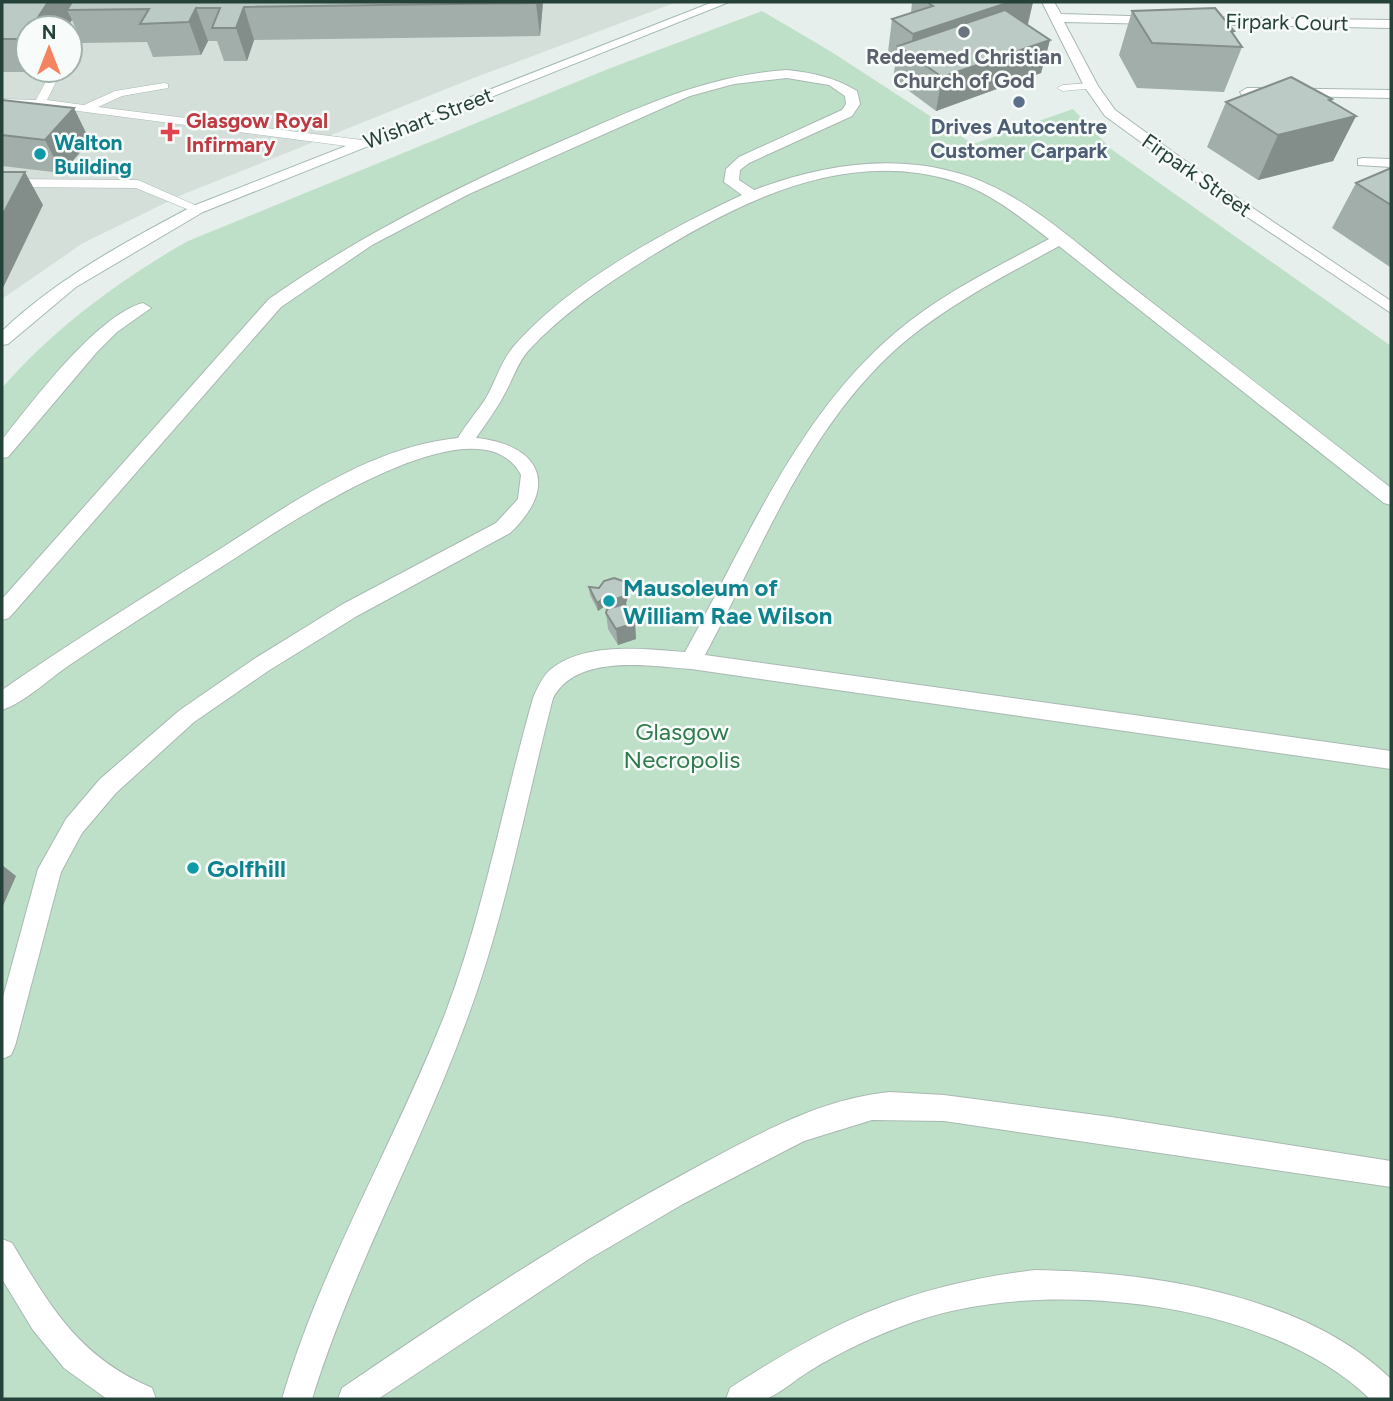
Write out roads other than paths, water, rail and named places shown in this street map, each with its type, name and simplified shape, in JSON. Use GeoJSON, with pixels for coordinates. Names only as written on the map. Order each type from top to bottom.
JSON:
{"type":"FeatureCollection","features":[{"type":"Feature","properties":{"kind":"street","name":"Wishart Street"},"geometry":{"type":"LineString","coordinates":[[2,341],[57,295],[118,252],[198,209],[723,2]]}},
{"type":"Feature","properties":{"kind":"street","name":"Firpark Street"},"geometry":{"type":"LineString","coordinates":[[1048,2],[1091,86],[1110,113],[1215,190],[1391,308]]}},
{"type":"Feature","properties":{"kind":"street","name":"Firpark Court"},"geometry":{"type":"LineString","coordinates":[[1057,18],[1391,24]]}},
{"type":"Feature","properties":{"kind":"street"},"geometry":{"type":"LineString","coordinates":[[2,612],[260,318],[311,276],[378,234],[596,132],[700,88],[755,78],[803,75],[824,78],[852,94],[853,104],[847,113],[744,160],[733,169],[731,182],[752,195]]}},
{"type":"Feature","properties":{"kind":"street"},"geometry":{"type":"LineString","coordinates":[[1247,92],[1391,94]]}},
{"type":"Feature","properties":{"kind":"street"},"geometry":{"type":"LineString","coordinates":[[1363,162],[1391,163]]}},
{"type":"Feature","properties":{"kind":"street"},"geometry":{"type":"LineString","coordinates":[[463,444],[496,396],[521,349],[554,318],[605,278],[663,242],[752,195],[813,174],[844,169],[914,168],[953,176],[986,188],[1060,239],[1391,498]]}},
{"type":"Feature","properties":{"kind":"street"},"geometry":{"type":"LineString","coordinates":[[691,661],[790,472],[832,410],[867,369],[900,338],[940,307],[1060,239]]}},
{"type":"Feature","properties":{"kind":"street"},"geometry":{"type":"LineString","coordinates":[[1363,289],[1391,288]]}},
{"type":"Feature","properties":{"kind":"street"},"geometry":{"type":"LineString","coordinates":[[2,452],[82,360],[127,314],[143,309]]}},
{"type":"Feature","properties":{"kind":"street"},"geometry":{"type":"LineString","coordinates":[[2,701],[93,638],[334,489],[406,457],[463,444],[501,449],[521,461],[533,480],[532,490],[522,510],[496,532],[350,610],[261,665],[187,716],[117,776],[74,827],[50,869],[2,1046]]}},
{"type":"Feature","properties":{"kind":"street"},"geometry":{"type":"LineString","coordinates":[[297,1399],[332,1295],[456,1015],[495,893],[543,698],[559,675],[582,663],[661,658],[691,661],[1391,760]]}},
{"type":"Feature","properties":{"kind":"street"},"geometry":{"type":"LineString","coordinates":[[353,1399],[494,1304],[642,1213],[764,1147],[834,1115],[891,1105],[1008,1116],[1391,1174]]}},
{"type":"Feature","properties":{"kind":"street"},"geometry":{"type":"LineString","coordinates":[[2,1253],[53,1336],[76,1362],[94,1377],[141,1399]]}},
{"type":"Feature","properties":{"kind":"street"},"geometry":{"type":"LineString","coordinates":[[741,1399],[785,1367],[834,1338],[936,1298],[984,1288],[1079,1283],[1174,1296],[1272,1323],[1325,1347],[1370,1377],[1391,1399]]}},
{"type":"Feature","properties":{"kind":"lane"},"geometry":{"type":"LineString","coordinates":[[84,19],[93,2]]}},
{"type":"Feature","properties":{"kind":"lane"},"geometry":{"type":"LineString","coordinates":[[40,103],[50,84]]}},
{"type":"Feature","properties":{"kind":"lane"},"geometry":{"type":"LineString","coordinates":[[85,109],[120,93],[164,86]]}},
{"type":"Feature","properties":{"kind":"lane"},"geometry":{"type":"LineString","coordinates":[[1063,88],[1091,86]]}},
{"type":"Feature","properties":{"kind":"lane"},"geometry":{"type":"LineString","coordinates":[[2,102],[40,103],[362,144]]}},
{"type":"Feature","properties":{"kind":"lane"},"geometry":{"type":"LineString","coordinates":[[2,183],[138,184],[198,209]]}},
{"type":"Feature","properties":{"kind":"place","name":"Redeemed Christian Church of God"},"geometry":{"type":"Point","coordinates":[964,32]}},
{"type":"Feature","properties":{"kind":"place","name":"Drives Autocentre Customer Carpark"},"geometry":{"type":"Point","coordinates":[1019,102]}},
{"type":"Feature","properties":{"kind":"place","name":"Glasgow Royal Infirmary"},"geometry":{"type":"Point","coordinates":[170,132]}},
{"type":"Feature","properties":{"kind":"place","name":"Walton Building"},"geometry":{"type":"Point","coordinates":[40,154]}},
{"type":"Feature","properties":{"kind":"place","name":"Mausoleum of William Rae Wilson"},"geometry":{"type":"Point","coordinates":[609,601]}},
{"type":"Feature","properties":{"kind":"place","name":"Golfhill"},"geometry":{"type":"Point","coordinates":[193,868]}},
{"type":"Feature","properties":{"kind":"park label","name":"Glasgow Necropolis"},"geometry":{"type":"Point","coordinates":[682,745]}}]}
